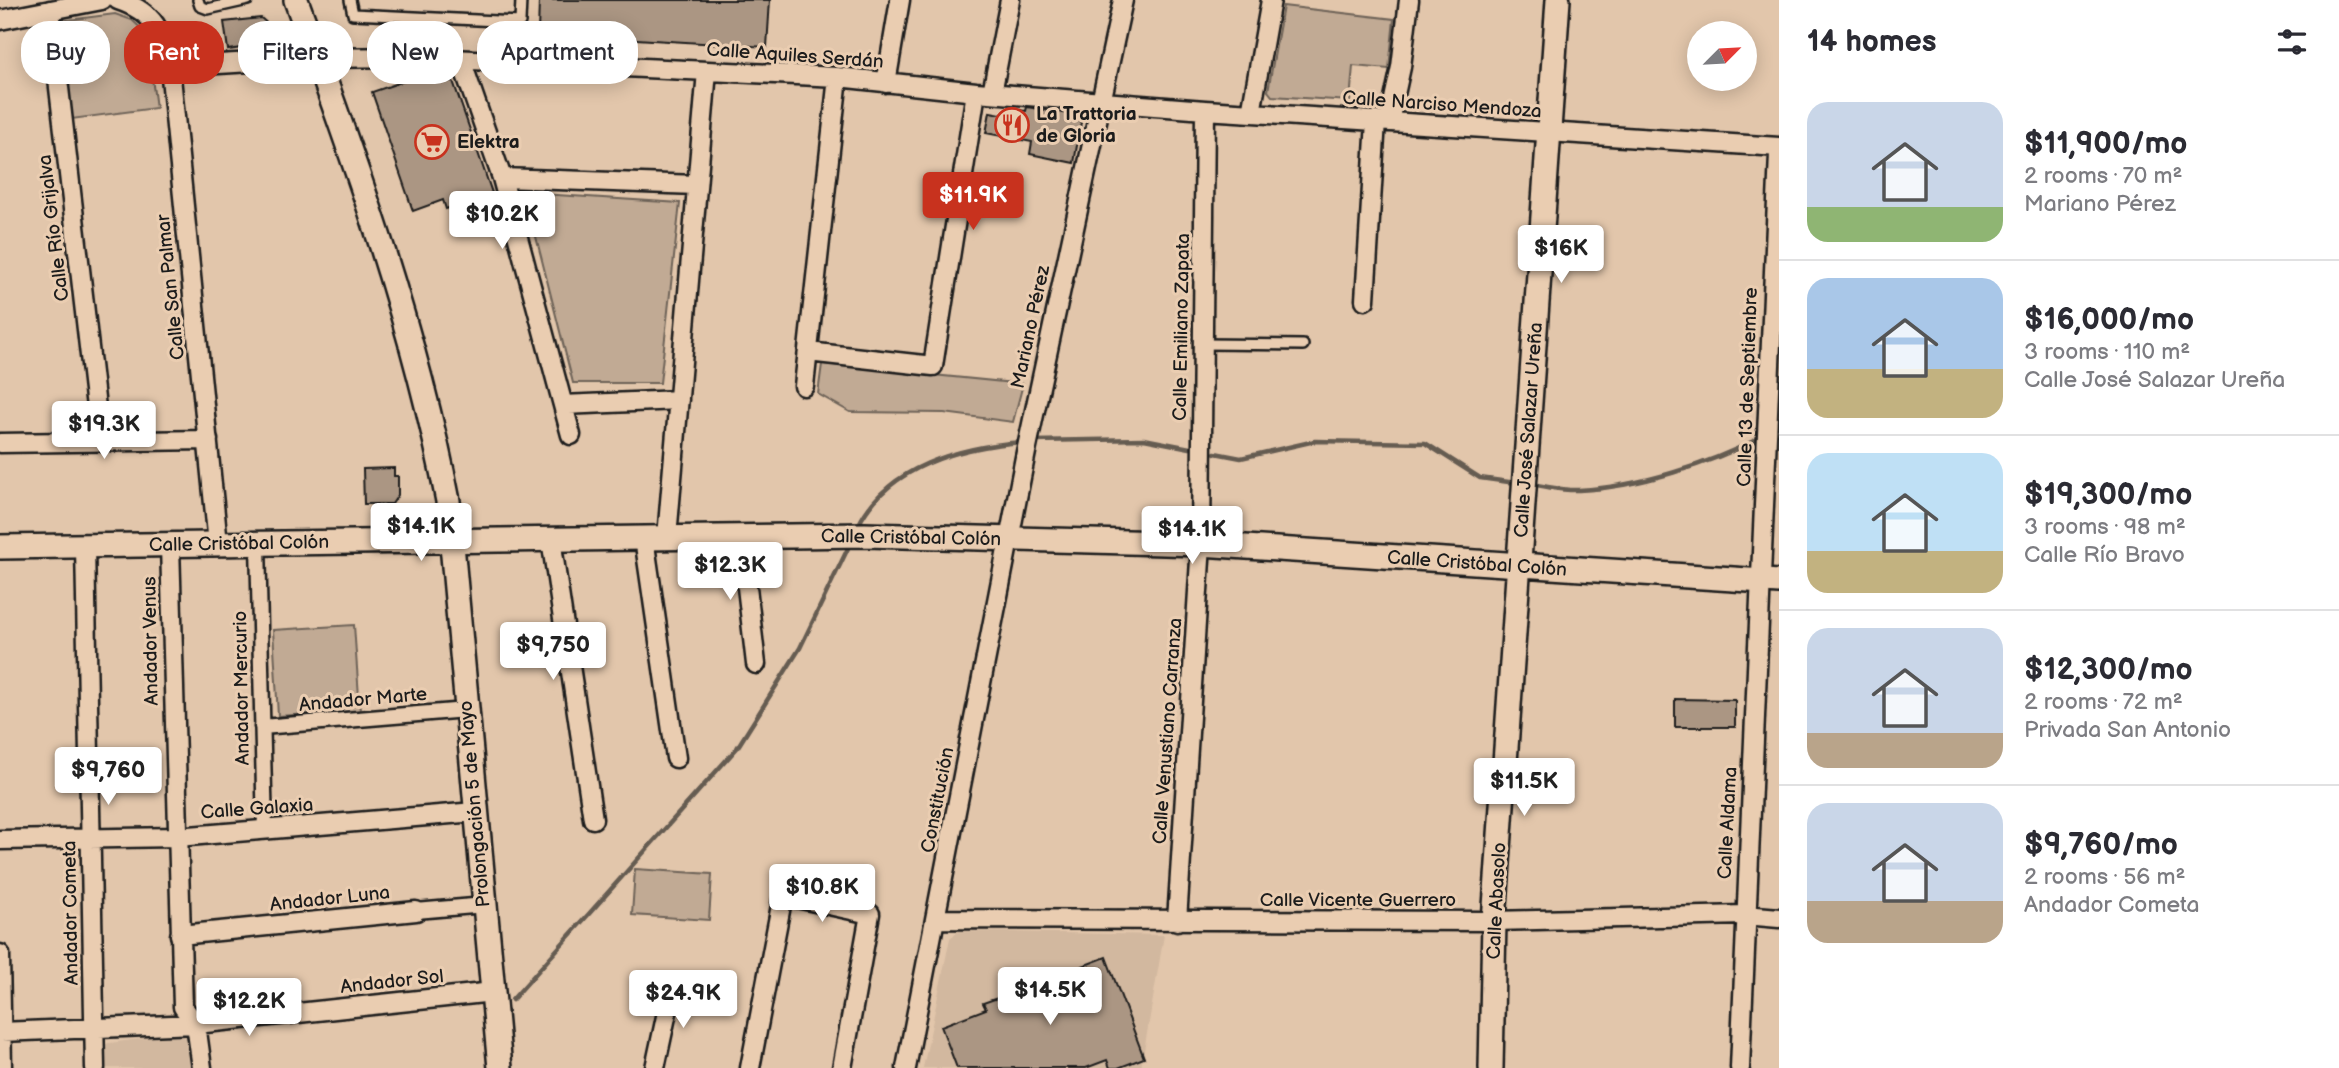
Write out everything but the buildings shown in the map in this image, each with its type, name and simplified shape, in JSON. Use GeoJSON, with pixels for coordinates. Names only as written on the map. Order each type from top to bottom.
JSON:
{"type":"FeatureCollection","features":[{"type":"Feature","properties":{"kind":"street"},"geometry":{"type":"LineString","coordinates":[[0,20],[102,0]]}},
{"type":"Feature","properties":{"kind":"street","name":"Calle San Palmar"},"geometry":{"type":"LineString","coordinates":[[118,0],[141,8],[151,21]]}},
{"type":"Feature","properties":{"kind":"street","name":"Prolongación 5 de Mayo"},"geometry":{"type":"LineString","coordinates":[[296,0],[304,21]]}},
{"type":"Feature","properties":{"kind":"street"},"geometry":{"type":"LineString","coordinates":[[886,83],[900,0]]}},
{"type":"Feature","properties":{"kind":"street"},"geometry":{"type":"LineString","coordinates":[[808,352],[933,366],[984,93],[1010,0]]}},
{"type":"Feature","properties":{"kind":"street","name":"Mariano Pérez"},"geometry":{"type":"LineString","coordinates":[[1010,540],[1031,427],[1123,0]]}},
{"type":"Feature","properties":{"kind":"street"},"geometry":{"type":"LineString","coordinates":[[1251,113],[1271,0]]}},
{"type":"Feature","properties":{"kind":"street"},"geometry":{"type":"LineString","coordinates":[[1364,300],[1382,121],[1401,67],[1409,0]]}},
{"type":"Feature","properties":{"kind":"street","name":"Calle José Salazar Ureña"},"geometry":{"type":"LineString","coordinates":[[1520,567],[1558,0]]}},
{"type":"Feature","properties":{"kind":"street","name":"Calle Río Grijalva"},"geometry":{"type":"LineString","coordinates":[[50,10],[100,442]]}},
{"type":"Feature","properties":{"kind":"street","name":"Calle Aquiles Serdán"},"geometry":{"type":"LineString","coordinates":[[463,60],[838,77],[984,93],[1102,100]]}},
{"type":"Feature","properties":{"kind":"street"},"geometry":{"type":"LineString","coordinates":[[463,66],[502,178],[571,435]]}},
{"type":"Feature","properties":{"kind":"street"},"geometry":{"type":"LineString","coordinates":[[676,758],[656,538],[678,400],[706,71]]}},
{"type":"Feature","properties":{"kind":"street"},"geometry":{"type":"LineString","coordinates":[[804,386],[838,77]]}},
{"type":"Feature","properties":{"kind":"street","name":"Calle San Palmar"},"geometry":{"type":"LineString","coordinates":[[172,84],[218,544]]}},
{"type":"Feature","properties":{"kind":"street","name":"Prolongación 5 de Mayo"},"geometry":{"type":"LineString","coordinates":[[326,84],[391,274],[429,406],[448,501],[500,1068]]}},
{"type":"Feature","properties":{"kind":"street","name":"Calle Narciso Mendoza"},"geometry":{"type":"LineString","coordinates":[[1102,100],[1205,110],[1779,146]]}},
{"type":"Feature","properties":{"kind":"street","name":"Calle Emiliano Zapata"},"geometry":{"type":"LineString","coordinates":[[1202,544],[1205,110]]}},
{"type":"Feature","properties":{"kind":"street","name":"Calle 13 de Septiembre"},"geometry":{"type":"LineString","coordinates":[[1770,581],[1779,154]]}},
{"type":"Feature","properties":{"kind":"street"},"geometry":{"type":"LineString","coordinates":[[502,178],[697,185]]}},
{"type":"Feature","properties":{"kind":"street"},"geometry":{"type":"LineString","coordinates":[[564,405],[678,400]]}},
{"type":"Feature","properties":{"kind":"street"},"geometry":{"type":"LineString","coordinates":[[0,443],[208,440]]}},
{"type":"Feature","properties":{"kind":"street","name":"Calle Cristóbal Colón"},"geometry":{"type":"LineString","coordinates":[[0,547],[865,535],[1202,544],[1520,567],[1770,581]]}},
{"type":"Feature","properties":{"kind":"street"},"geometry":{"type":"LineString","coordinates":[[741,536],[756,664]]}},
{"type":"Feature","properties":{"kind":"street"},"geometry":{"type":"LineString","coordinates":[[551,539],[593,819]]}},
{"type":"Feature","properties":{"kind":"street","name":"Constitución"},"geometry":{"type":"LineString","coordinates":[[906,1068],[1010,540]]}},
{"type":"Feature","properties":{"kind":"street","name":"Andador Mercurio"},"geometry":{"type":"LineString","coordinates":[[258,544],[265,831]]}},
{"type":"Feature","properties":{"kind":"street","name":"Calle Venustiano Carranza"},"geometry":{"type":"LineString","coordinates":[[1177,921],[1202,544]]}},
{"type":"Feature","properties":{"kind":"street","name":"Andador Venus"},"geometry":{"type":"LineString","coordinates":[[170,545],[183,1007],[196,1024],[202,1068]]}},
{"type":"Feature","properties":{"kind":"street","name":"Andador Cometa"},"geometry":{"type":"LineString","coordinates":[[85,546],[95,1068]]}},
{"type":"Feature","properties":{"kind":"street","name":"Calle Abasolo"},"geometry":{"type":"LineString","coordinates":[[1491,1068],[1494,921],[1520,567]]}},
{"type":"Feature","properties":{"kind":"street","name":"Calle Aldama"},"geometry":{"type":"LineString","coordinates":[[1740,1068],[1745,915],[1770,581]]}},
{"type":"Feature","properties":{"kind":"street","name":"Andador Marte"},"geometry":{"type":"LineString","coordinates":[[262,727],[466,710]]}},
{"type":"Feature","properties":{"kind":"street","name":"Calle Galaxia"},"geometry":{"type":"LineString","coordinates":[[0,839],[177,837],[475,812]]}},
{"type":"Feature","properties":{"kind":"street"},"geometry":{"type":"LineString","coordinates":[[750,1068],[783,895],[870,914],[842,1068]]}},
{"type":"Feature","properties":{"kind":"street","name":"Andador Luna"},"geometry":{"type":"LineString","coordinates":[[180,935],[485,905]]}},
{"type":"Feature","properties":{"kind":"street","name":"Calle Vicente Guerrero"},"geometry":{"type":"LineString","coordinates":[[937,919],[1494,921],[1745,915],[1779,918]]}},
{"type":"Feature","properties":{"kind":"street"},"geometry":{"type":"LineString","coordinates":[[0,954],[2,1068]]}},
{"type":"Feature","properties":{"kind":"street"},"geometry":{"type":"LineString","coordinates":[[655,1068],[673,984]]}},
{"type":"Feature","properties":{"kind":"street","name":"Andador Sol"},"geometry":{"type":"LineString","coordinates":[[2,1032],[196,1024],[493,992]]}},
{"type":"Feature","properties":{"kind":"lane"},"geometry":{"type":"LineString","coordinates":[[198,0],[200,6],[208,9],[248,0]]}},
{"type":"Feature","properties":{"kind":"lane"},"geometry":{"type":"LineString","coordinates":[[350,0],[353,14],[520,22],[521,0]]}},
{"type":"Feature","properties":{"kind":"lane"},"geometry":{"type":"LineString","coordinates":[[411,17],[411,21]]}},
{"type":"Feature","properties":{"kind":"lane"},"geometry":{"type":"LineString","coordinates":[[1203,344],[1303,345]]}},
{"type":"Feature","properties":{"kind":"shaded area"},"geometry":{"type":"Polygon","coordinates":[[[1283,6],[1394,19],[1389,69],[1353,66],[1350,101],[1272,96],[1268,91],[1283,6]]]}},
{"type":"Feature","properties":{"kind":"shaded area"},"geometry":{"type":"Polygon","coordinates":[[[115,14],[132,20],[124,21],[124,84],[153,84],[156,108],[72,119],[67,84],[110,84],[110,21],[59,21],[115,14]]]}},
{"type":"Feature","properties":{"kind":"shaded area"},"geometry":{"type":"Polygon","coordinates":[[[525,193],[680,203],[660,383],[573,383],[525,193]]]}},
{"type":"Feature","properties":{"kind":"shaded area"},"geometry":{"type":"Polygon","coordinates":[[[822,364],[1023,384],[1013,422],[944,413],[850,412],[818,394],[822,364]]]}},
{"type":"Feature","properties":{"kind":"shaded area"},"geometry":{"type":"Polygon","coordinates":[[[354,625],[360,711],[278,716],[273,630],[354,625]]]}},
{"type":"Feature","properties":{"kind":"shaded area"},"geometry":{"type":"Polygon","coordinates":[[[635,869],[712,874],[709,920],[632,915],[635,869]]]}},
{"type":"Feature","properties":{"kind":"shaded area"},"geometry":{"type":"Polygon","coordinates":[[[959,931],[1164,935],[1141,1068],[923,1068],[950,938],[959,931]]]}},
{"type":"Feature","properties":{"kind":"shaded area"},"geometry":{"type":"Polygon","coordinates":[[[189,1032],[193,1068],[104,1068],[103,1044],[189,1032]]]}},
{"type":"Feature","properties":{"kind":"waterway"},"geometry":{"type":"LineString","coordinates":[[1536,485],[1574,490],[1650,479],[1697,465],[1762,437]]}},
{"type":"Feature","properties":{"kind":"waterway"},"geometry":{"type":"LineString","coordinates":[[1034,441],[1144,439],[1190,448]]}},
{"type":"Feature","properties":{"kind":"waterway"},"geometry":{"type":"LineString","coordinates":[[1215,453],[1241,458],[1315,441],[1425,443],[1480,478],[1516,483]]}},
{"type":"Feature","properties":{"kind":"waterway"},"geometry":{"type":"LineString","coordinates":[[858,526],[871,505],[887,488],[906,474],[951,455],[1022,442]]}},
{"type":"Feature","properties":{"kind":"waterway"},"geometry":{"type":"LineString","coordinates":[[512,1000],[737,748],[800,648],[850,544]]}},
{"type":"Feature","properties":{"kind":"place","name":"La Trattoria de Gloria"},"geometry":{"type":"Point","coordinates":[1012,125]}},
{"type":"Feature","properties":{"kind":"place","name":"Elektra"},"geometry":{"type":"Point","coordinates":[432,142]}}]}
